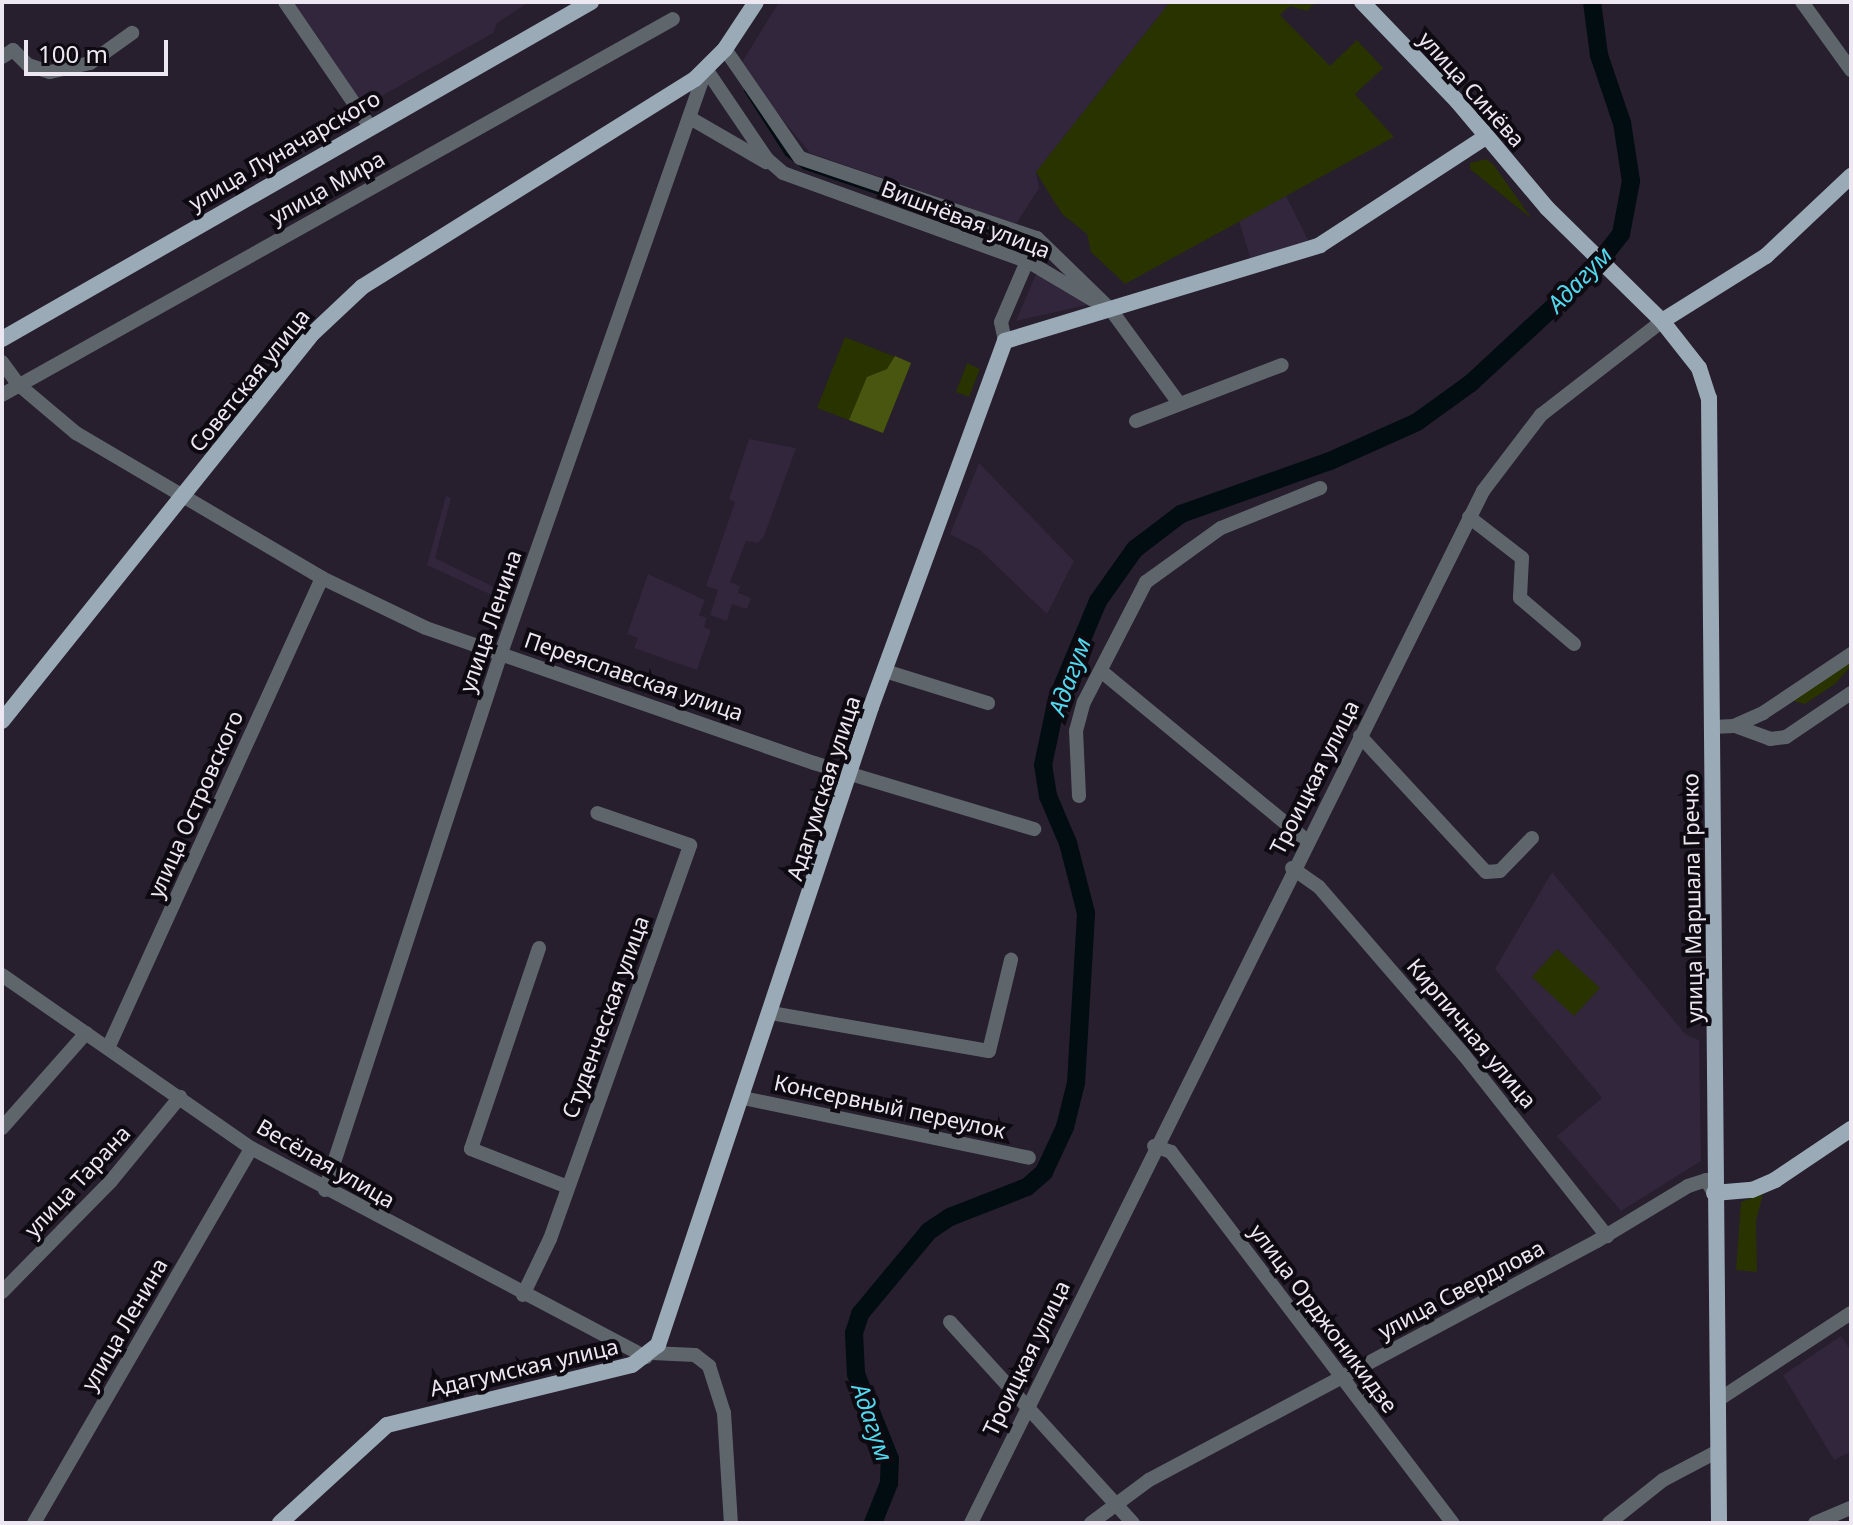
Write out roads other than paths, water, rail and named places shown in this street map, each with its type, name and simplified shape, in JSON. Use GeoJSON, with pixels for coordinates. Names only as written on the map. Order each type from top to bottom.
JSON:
{"type":"FeatureCollection","features":[{"type":"Feature","properties":{"kind":"main road","name":"улица Луначарского"},"geometry":{"type":"LineString","coordinates":[[2,339],[369,125],[591,2]]}},
{"type":"Feature","properties":{"kind":"main road","name":"улица Ленина"},"geometry":{"type":"LineString","coordinates":[[715,60],[756,2]]}},
{"type":"Feature","properties":{"kind":"main road","name":"улица Синёва"},"geometry":{"type":"LineString","coordinates":[[1371,5],[1547,208],[1635,299]]}},
{"type":"Feature","properties":{"kind":"main road","name":"Советская улица"},"geometry":{"type":"LineString","coordinates":[[2,721],[310,336],[362,287],[715,60]]}},
{"type":"Feature","properties":{"kind":"main road"},"geometry":{"type":"LineString","coordinates":[[1005,341],[1320,245],[1487,136]]}},
{"type":"Feature","properties":{"kind":"main road","name":"Троицкая улица"},"geometry":{"type":"LineString","coordinates":[[1662,321],[1766,256],[1851,176]]}},
{"type":"Feature","properties":{"kind":"main road","name":"улица Маршала Гречко"},"geometry":{"type":"LineString","coordinates":[[1635,299],[1662,321],[1699,368],[1709,398],[1719,1523]]}},
{"type":"Feature","properties":{"kind":"main road","name":"Адагумская улица"},"geometry":{"type":"LineString","coordinates":[[280,1523],[387,1425],[632,1365],[649,1355],[743,1098],[849,773],[1005,341]]}},
{"type":"Feature","properties":{"kind":"main road","name":"улица Свердлова"},"geometry":{"type":"LineString","coordinates":[[1714,1193],[1752,1190],[1775,1180],[1851,1129]]}},
{"type":"Feature","properties":{"kind":"street"},"geometry":{"type":"LineString","coordinates":[[285,2],[369,125]]}},
{"type":"Feature","properties":{"kind":"street"},"geometry":{"type":"LineString","coordinates":[[1802,2],[1851,70]]}},
{"type":"Feature","properties":{"kind":"street","name":"улица Мира"},"geometry":{"type":"LineString","coordinates":[[2,395],[673,19]]}},
{"type":"Feature","properties":{"kind":"street"},"geometry":{"type":"LineString","coordinates":[[2,57],[13,50],[28,65],[50,72],[90,63],[132,33]]}},
{"type":"Feature","properties":{"kind":"street","name":"улица Ленина"},"geometry":{"type":"LineString","coordinates":[[325,1190],[501,653],[649,222],[715,60]]}},
{"type":"Feature","properties":{"kind":"street","name":"Вишнёвая улица"},"geometry":{"type":"LineString","coordinates":[[715,60],[774,166],[793,179],[1029,262],[1111,310]]}},
{"type":"Feature","properties":{"kind":"street","name":"Вишнёвая улица"},"geometry":{"type":"LineString","coordinates":[[715,60],[800,158],[1037,238],[1111,310]]}},
{"type":"Feature","properties":{"kind":"street"},"geometry":{"type":"LineString","coordinates":[[690,118],[774,166]]}},
{"type":"Feature","properties":{"kind":"street"},"geometry":{"type":"LineString","coordinates":[[1005,341],[1001,322],[1037,238]]}},
{"type":"Feature","properties":{"kind":"street"},"geometry":{"type":"LineString","coordinates":[[1111,310],[1178,402]]}},
{"type":"Feature","properties":{"kind":"street","name":"Троицкая улица"},"geometry":{"type":"LineString","coordinates":[[971,1523],[1025,1405],[1292,868],[1469,517],[1496,470],[1541,415],[1662,321]]}},
{"type":"Feature","properties":{"kind":"street","name":"Переяславская улица"},"geometry":{"type":"LineString","coordinates":[[2,362],[19,385],[76,433],[322,578],[426,628],[849,773],[1034,829]]}},
{"type":"Feature","properties":{"kind":"street"},"geometry":{"type":"LineString","coordinates":[[1136,421],[1178,402],[1282,365]]}},
{"type":"Feature","properties":{"kind":"street"},"geometry":{"type":"LineString","coordinates":[[1079,796],[1076,731],[1091,684],[1101,671],[1140,591],[1161,567],[1221,528],[1320,488]]}},
{"type":"Feature","properties":{"kind":"street"},"geometry":{"type":"LineString","coordinates":[[1469,517],[1522,558],[1520,598],[1574,644]]}},
{"type":"Feature","properties":{"kind":"street","name":"улица Островского"},"geometry":{"type":"LineString","coordinates":[[108,1048],[322,578]]}},
{"type":"Feature","properties":{"kind":"street"},"geometry":{"type":"LineString","coordinates":[[1713,727],[1734,726],[1763,713],[1851,654]]}},
{"type":"Feature","properties":{"kind":"street"},"geometry":{"type":"LineString","coordinates":[[885,671],[988,703]]}},
{"type":"Feature","properties":{"kind":"street"},"geometry":{"type":"LineString","coordinates":[[1101,671],[1306,840]]}},
{"type":"Feature","properties":{"kind":"street"},"geometry":{"type":"LineString","coordinates":[[1734,726],[1770,739],[1786,737],[1851,693]]}},
{"type":"Feature","properties":{"kind":"street"},"geometry":{"type":"LineString","coordinates":[[1360,736],[1486,872],[1500,871],[1532,838]]}},
{"type":"Feature","properties":{"kind":"street","name":"Студенческая улица"},"geometry":{"type":"LineString","coordinates":[[523,1295],[568,1187],[690,845],[597,813]]}},
{"type":"Feature","properties":{"kind":"street","name":"Кирпичная улица"},"geometry":{"type":"LineString","coordinates":[[1292,868],[1319,887],[1454,1043],[1607,1236]]}},
{"type":"Feature","properties":{"kind":"street"},"geometry":{"type":"LineString","coordinates":[[539,948],[471,1149],[568,1187]]}},
{"type":"Feature","properties":{"kind":"street"},"geometry":{"type":"LineString","coordinates":[[771,1013],[989,1051],[1011,960]]}},
{"type":"Feature","properties":{"kind":"street","name":"Весёлая улица"},"geometry":{"type":"LineString","coordinates":[[2,975],[251,1148],[325,1190],[523,1295],[649,1355],[695,1355],[709,1366],[724,1413],[731,1523]]}},
{"type":"Feature","properties":{"kind":"street"},"geometry":{"type":"LineString","coordinates":[[2,1128],[86,1033]]}},
{"type":"Feature","properties":{"kind":"street","name":"улица Тарана"},"geometry":{"type":"LineString","coordinates":[[2,1292],[111,1181],[180,1097]]}},
{"type":"Feature","properties":{"kind":"street","name":"Консервный переулок"},"geometry":{"type":"LineString","coordinates":[[743,1098],[1029,1158]]}},
{"type":"Feature","properties":{"kind":"street","name":"улица Орджоникидзе"},"geometry":{"type":"LineString","coordinates":[[1154,1146],[1171,1152],[1453,1523]]}},
{"type":"Feature","properties":{"kind":"street","name":"улица Ленина"},"geometry":{"type":"LineString","coordinates":[[34,1523],[251,1148]]}},
{"type":"Feature","properties":{"kind":"street","name":"улица Свердлова"},"geometry":{"type":"LineString","coordinates":[[1091,1523],[1114,1502],[1607,1236],[1698,1182],[1706,1180],[1714,1193]]}},
{"type":"Feature","properties":{"kind":"street"},"geometry":{"type":"LineString","coordinates":[[1718,1400],[1851,1313]]}},
{"type":"Feature","properties":{"kind":"street"},"geometry":{"type":"LineString","coordinates":[[950,1322],[1133,1523]]}},
{"type":"Feature","properties":{"kind":"street"},"geometry":{"type":"LineString","coordinates":[[1609,1523],[1676,1471],[1718,1451]]}},
{"type":"Feature","properties":{"kind":"street"},"geometry":{"type":"LineString","coordinates":[[1815,1523],[1851,1508]]}},
{"type":"Feature","properties":{"kind":"waterway","name":"Адагум"},"geometry":{"type":"LineString","coordinates":[[873,1523],[889,1483],[890,1459],[856,1374],[854,1333],[860,1314],[929,1231],[950,1217],[1027,1187],[1044,1172],[1065,1127],[1076,1083],[1086,913],[1068,843],[1048,796],[1043,765],[1057,699],[1098,601],[1135,549],[1181,514],[1330,461],[1417,422],[1471,383],[1592,271],[1621,234],[1631,181],[1622,123],[1599,55],[1592,2]]}},
{"type":"Feature","properties":{"kind":"waterway"},"geometry":{"type":"LineString","coordinates":[[745,90],[786,154],[803,167],[1021,242]]}}]}
